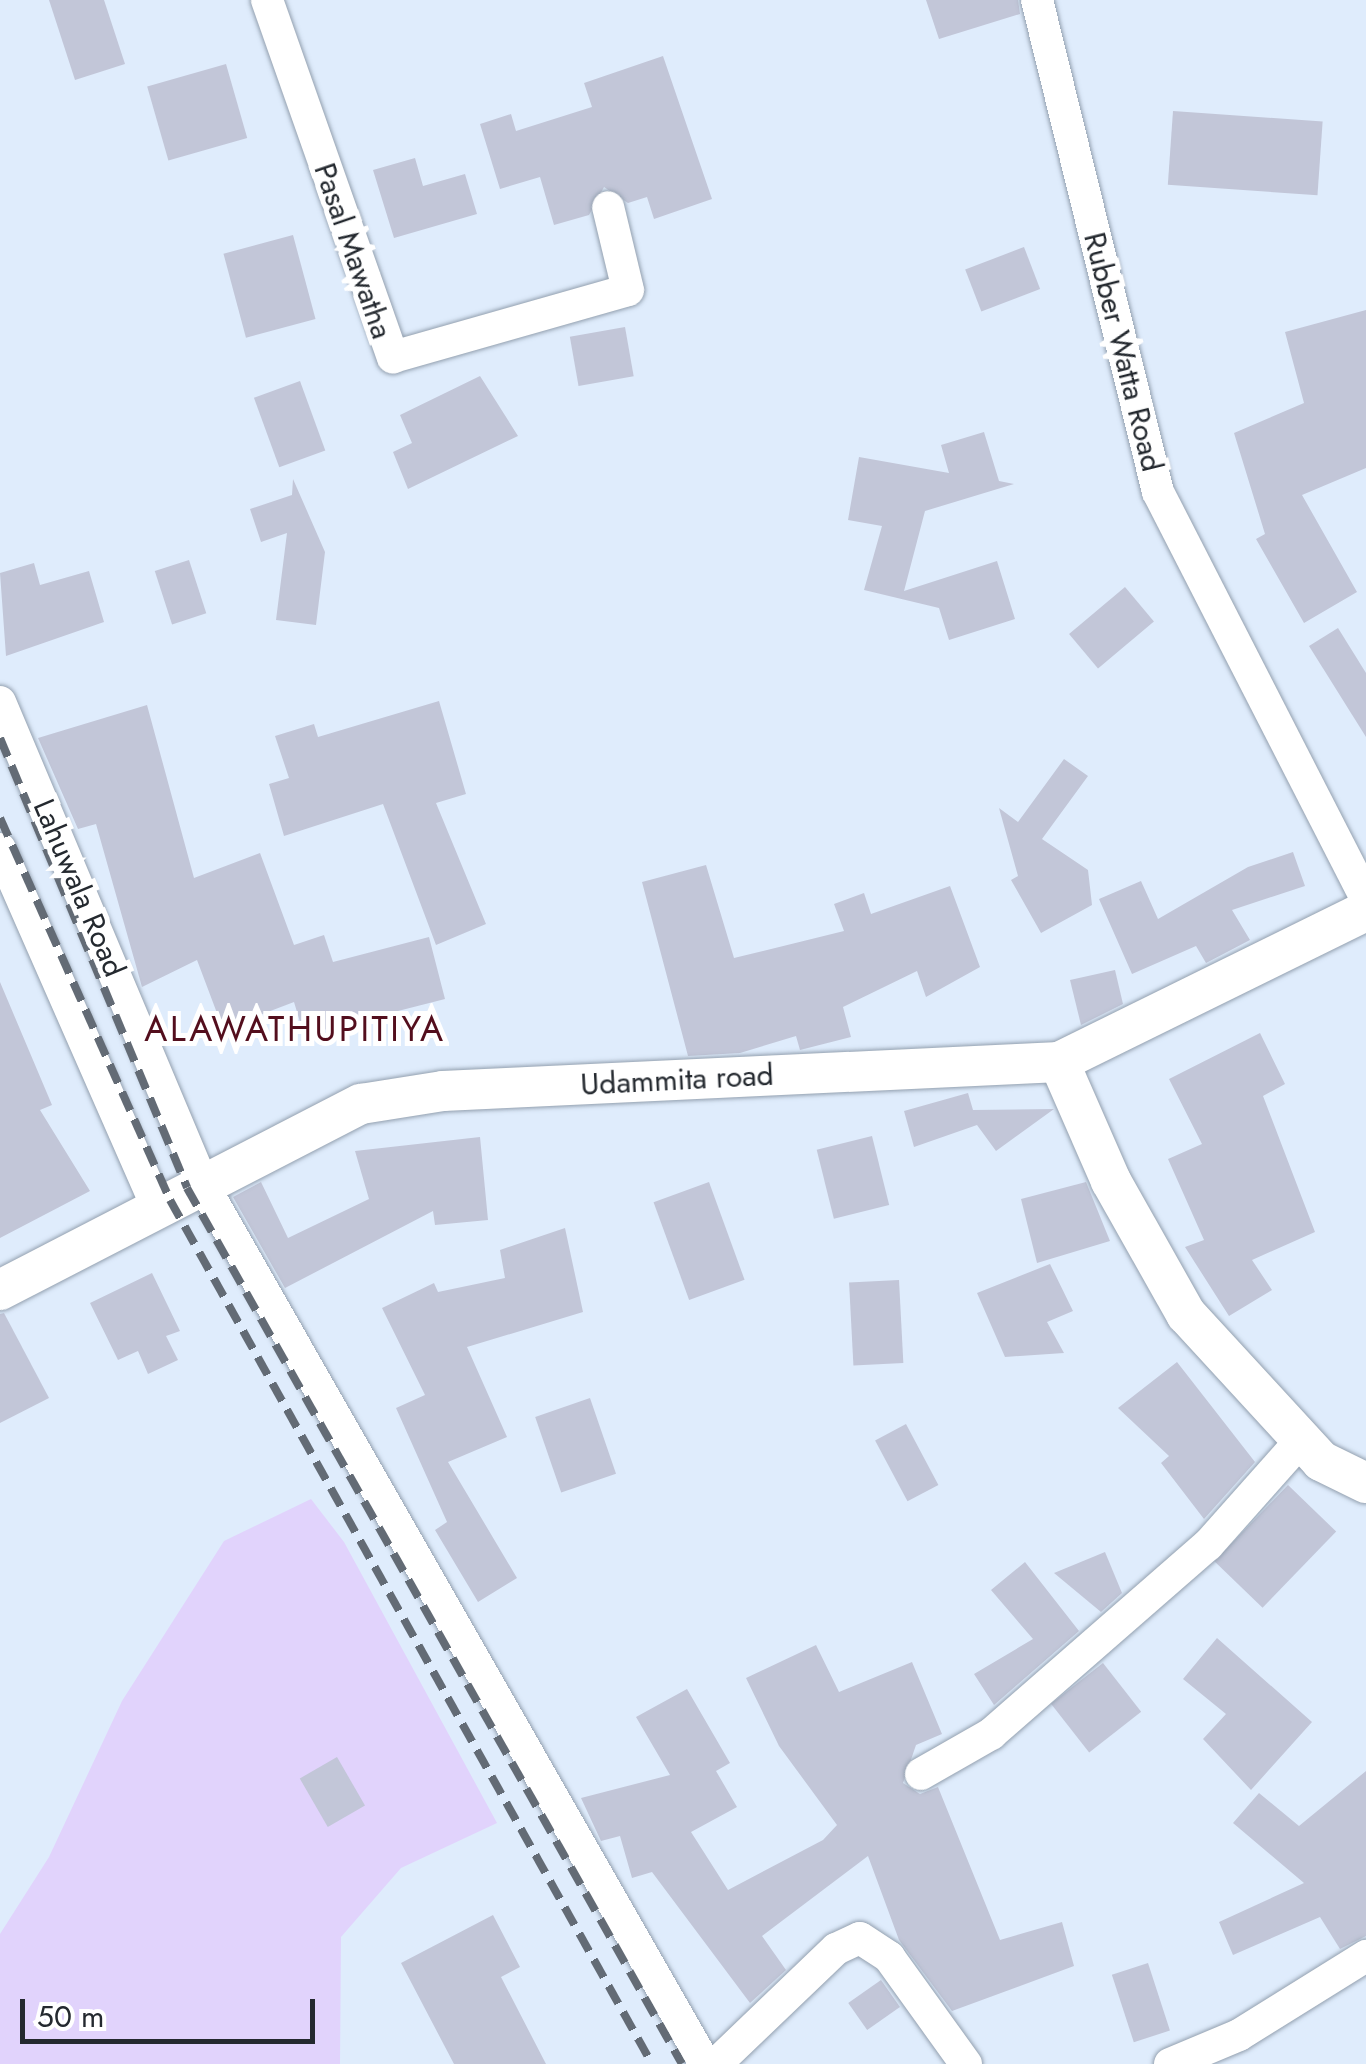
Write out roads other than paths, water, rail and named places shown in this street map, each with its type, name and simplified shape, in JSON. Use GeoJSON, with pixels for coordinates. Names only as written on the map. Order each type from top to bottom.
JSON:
{"type":"FeatureCollection","features":[{"type":"Feature","properties":{"kind":"street","name":"Pasal Mawatha"},"geometry":{"type":"LineString","coordinates":[[267,0],[393,357],[628,290],[608,207]]}},
{"type":"Feature","properties":{"kind":"street","name":"Rubber Watta Road"},"geometry":{"type":"LineString","coordinates":[[1037,0],[1158,492],[1366,899]]}},
{"type":"Feature","properties":{"kind":"street","name":"Lahuwala Road"},"geometry":{"type":"LineString","coordinates":[[0,702],[203,1185],[705,2064]]}},
{"type":"Feature","properties":{"kind":"street"},"geometry":{"type":"LineString","coordinates":[[0,849],[157,1207]]}},
{"type":"Feature","properties":{"kind":"street","name":"Udammita road"},"geometry":{"type":"LineString","coordinates":[[0,1290],[361,1104],[443,1091],[1059,1062],[1366,911]]}},
{"type":"Feature","properties":{"kind":"street"},"geometry":{"type":"LineString","coordinates":[[1059,1062],[1111,1181],[1186,1314],[1302,1439],[1366,1483]]}},
{"type":"Feature","properties":{"kind":"street"},"geometry":{"type":"LineString","coordinates":[[921,1774],[991,1734],[1208,1544],[1302,1439]]}},
{"type":"Feature","properties":{"kind":"street"},"geometry":{"type":"LineString","coordinates":[[716,2064],[836,1949],[860,1938],[889,1956],[966,2064]]}},
{"type":"Feature","properties":{"kind":"street"},"geometry":{"type":"LineString","coordinates":[[1170,2064],[1239,2034],[1366,1956]]}},
{"type":"Feature","properties":{"kind":"railway"},"geometry":{"type":"LineString","coordinates":[[0,738],[187,1188],[682,2064]]}},
{"type":"Feature","properties":{"kind":"railway"},"geometry":{"type":"LineString","coordinates":[[0,818],[170,1200],[652,2064]]}},
{"type":"Feature","properties":{"kind":"district","name":"ALAWATHUPITIYA"},"geometry":{"type":"Point","coordinates":[295,1029]}}]}
